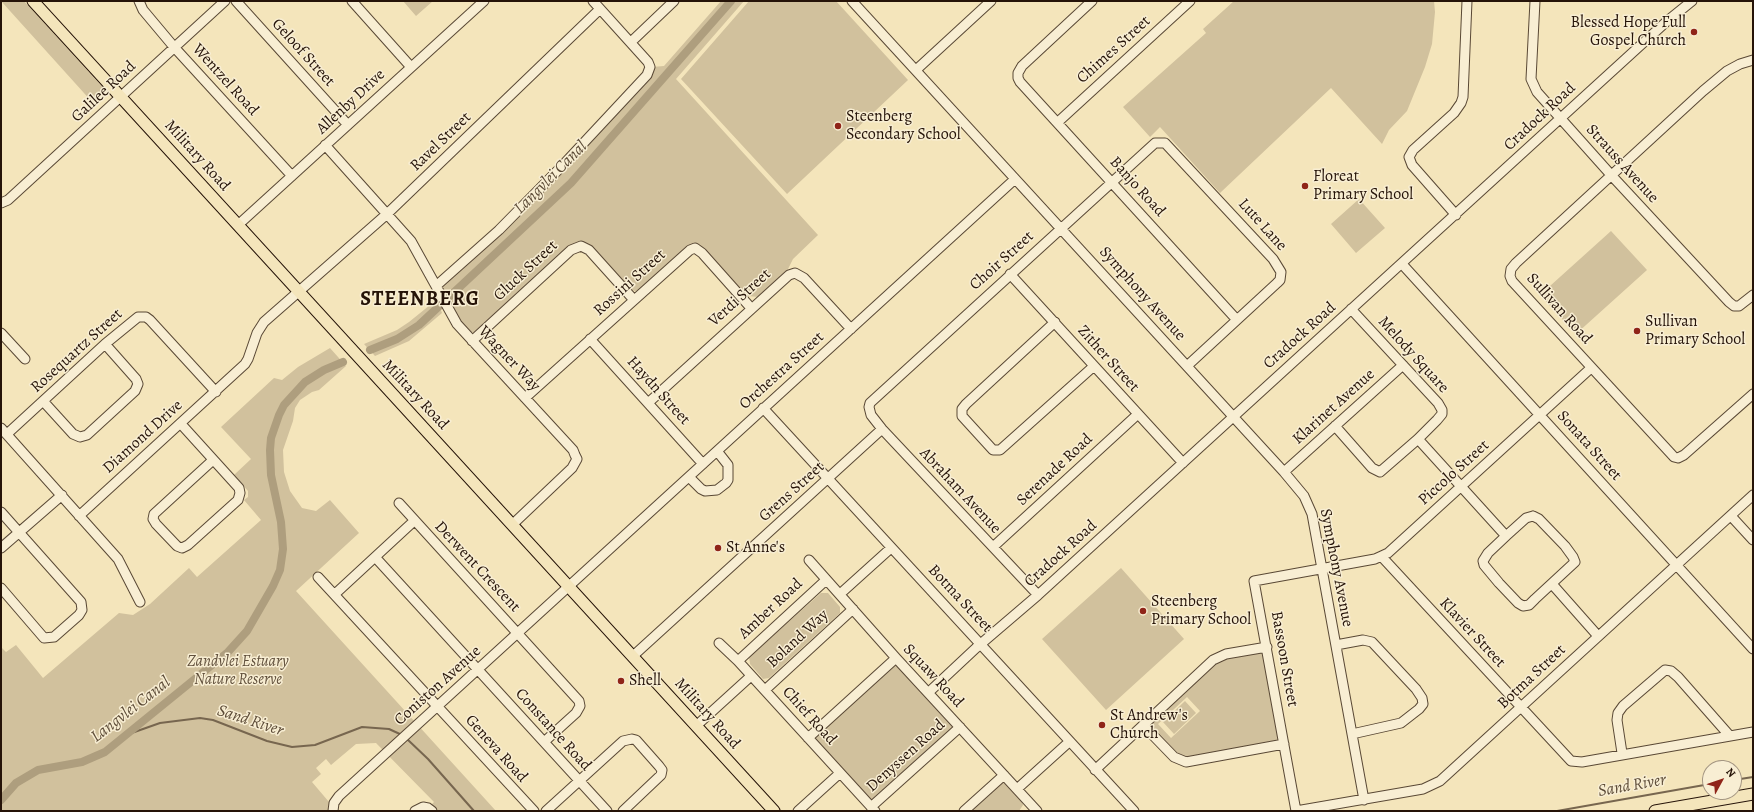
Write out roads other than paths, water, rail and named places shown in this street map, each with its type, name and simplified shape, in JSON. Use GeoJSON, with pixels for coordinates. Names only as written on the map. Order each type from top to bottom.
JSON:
{"type":"FeatureCollection","features":[{"type":"Feature","properties":{"kind":"main road","name":"Military Road"},"geometry":{"type":"LineString","coordinates":[[33,1],[774,811]]}},
{"type":"Feature","properties":{"kind":"main road"},"geometry":{"type":"LineString","coordinates":[[1655,811],[1753,794]]}},
{"type":"Feature","properties":{"kind":"street","name":"Wentzel Road"},"geometry":{"type":"LineString","coordinates":[[139,1],[143,10],[174,47],[292,176]]}},
{"type":"Feature","properties":{"kind":"street","name":"Galilee Road"},"geometry":{"type":"LineString","coordinates":[[1,203],[8,200],[225,1]]}},
{"type":"Feature","properties":{"kind":"street","name":"Geloof Street"},"geometry":{"type":"LineString","coordinates":[[236,1],[348,125]]}},
{"type":"Feature","properties":{"kind":"street"},"geometry":{"type":"LineString","coordinates":[[352,1],[411,67]]}},
{"type":"Feature","properties":{"kind":"street","name":"Allenby Drive"},"geometry":{"type":"LineString","coordinates":[[238,224],[484,1]]}},
{"type":"Feature","properties":{"kind":"street"},"geometry":{"type":"LineString","coordinates":[[436,286],[499,230],[563,165],[647,75],[650,67],[648,62],[593,1]]}},
{"type":"Feature","properties":{"kind":"street"},"geometry":{"type":"LineString","coordinates":[[631,42],[674,1]]}},
{"type":"Feature","properties":{"kind":"street","name":"Symphony Avenue"},"geometry":{"type":"LineString","coordinates":[[852,1],[1234,417],[1284,472],[1307,501],[1312,514],[1364,800]]}},
{"type":"Feature","properties":{"kind":"street"},"geometry":{"type":"LineString","coordinates":[[916,70],[991,1]]}},
{"type":"Feature","properties":{"kind":"street","name":"Banjo Road"},"geometry":{"type":"LineString","coordinates":[[1092,1],[1022,66],[1018,73],[1020,82],[1237,320]]}},
{"type":"Feature","properties":{"kind":"street","name":"Chimes Street"},"geometry":{"type":"LineString","coordinates":[[1058,122],[1190,1]]}},
{"type":"Feature","properties":{"kind":"street"},"geometry":{"type":"LineString","coordinates":[[1456,215],[1412,166],[1409,157],[1413,150],[1454,113],[1461,103],[1463,96],[1467,1]]}},
{"type":"Feature","properties":{"kind":"street","name":"Strauss Avenue"},"geometry":{"type":"LineString","coordinates":[[1535,1],[1532,83],[1537,92],[1612,176],[1732,305],[1741,305],[1753,295]]}},
{"type":"Feature","properties":{"kind":"street","name":"Cradock Road"},"geometry":{"type":"LineString","coordinates":[[929,692],[1234,417],[1660,27],[1692,1]]}},
{"type":"Feature","properties":{"kind":"street","name":"Ravel Street"},"geometry":{"type":"LineString","coordinates":[[299,291],[387,214],[600,9]]}},
{"type":"Feature","properties":{"kind":"street","name":"Sullivan Road"},"geometry":{"type":"LineString","coordinates":[[1753,60],[1734,67],[1720,77],[1516,263],[1510,273],[1512,281],[1671,455],[1678,458],[1684,456],[1753,394]]}},
{"type":"Feature","properties":{"kind":"street","name":"Choir Street"},"geometry":{"type":"LineString","coordinates":[[870,403],[1155,143]]}},
{"type":"Feature","properties":{"kind":"street","name":"Lute Lane"},"geometry":{"type":"LineString","coordinates":[[1155,143],[1165,143],[1273,259],[1281,272],[1280,280],[1187,366]]}},
{"type":"Feature","properties":{"kind":"street","name":"Wagner Way"},"geometry":{"type":"LineString","coordinates":[[325,146],[411,241],[453,319],[573,450],[577,459],[572,468],[513,524]]}},
{"type":"Feature","properties":{"kind":"street","name":"Orchestra Street"},"geometry":{"type":"LineString","coordinates":[[569,586],[1015,179]]}},
{"type":"Feature","properties":{"kind":"street","name":"Gluck Street"},"geometry":{"type":"LineString","coordinates":[[472,341],[571,250],[580,246],[589,250],[634,300]]}},
{"type":"Feature","properties":{"kind":"street","name":"Rossini Street"},"geometry":{"type":"LineString","coordinates":[[525,398],[686,252],[695,248],[702,253],[751,308]]}},
{"type":"Feature","properties":{"kind":"street","name":"Sonata Street"},"geometry":{"type":"LineString","coordinates":[[1402,264],[1753,649]]}},
{"type":"Feature","properties":{"kind":"street","name":"Verdi Street"},"geometry":{"type":"LineString","coordinates":[[648,403],[784,278],[794,273],[804,278],[851,329]]}},
{"type":"Feature","properties":{"kind":"street","name":"Zither Street"},"geometry":{"type":"LineString","coordinates":[[1010,274],[1183,463]]}},
{"type":"Feature","properties":{"kind":"street","name":"Diamond Drive"},"geometry":{"type":"LineString","coordinates":[[80,516],[245,364],[257,333],[264,322],[299,291]]}},
{"type":"Feature","properties":{"kind":"street","name":"Melody Square"},"geometry":{"type":"LineString","coordinates":[[1335,426],[1369,466],[1378,472],[1385,469],[1418,439],[1442,414],[1442,410],[1438,403],[1351,310]]}},
{"type":"Feature","properties":{"kind":"street","name":"Rosequartz Street"},"geometry":{"type":"LineString","coordinates":[[4,431],[43,401],[134,318],[141,316],[146,317],[216,392]]}},
{"type":"Feature","properties":{"kind":"street"},"geometry":{"type":"LineString","coordinates":[[1055,322],[966,404],[962,409],[962,416],[993,450],[1000,450],[1094,366]]}},
{"type":"Feature","properties":{"kind":"street"},"geometry":{"type":"LineString","coordinates":[[1,334],[25,359]]}},
{"type":"Feature","properties":{"kind":"street","name":"Haydn Street"},"geometry":{"type":"LineString","coordinates":[[590,340],[703,464]]}},
{"type":"Feature","properties":{"kind":"street"},"geometry":{"type":"LineString","coordinates":[[43,401],[73,434],[80,437],[87,435],[135,391],[138,384],[136,379],[105,344]]}},
{"type":"Feature","properties":{"kind":"street","name":"Klarinet Avenue"},"geometry":{"type":"LineString","coordinates":[[1284,472],[1403,365]]}},
{"type":"Feature","properties":{"kind":"street","name":"Piccolo Street"},"geometry":{"type":"LineString","coordinates":[[1321,568],[1382,557],[1401,542],[1591,368]]}},
{"type":"Feature","properties":{"kind":"street","name":"Abraham Avenue"},"geometry":{"type":"LineString","coordinates":[[870,403],[869,406],[871,415],[882,429],[1038,595]]}},
{"type":"Feature","properties":{"kind":"street","name":"Botma Street"},"geometry":{"type":"LineString","coordinates":[[763,408],[1134,811]]}},
{"type":"Feature","properties":{"kind":"street","name":"Serenade Road"},"geometry":{"type":"LineString","coordinates":[[993,547],[1138,414]]}},
{"type":"Feature","properties":{"kind":"street"},"geometry":{"type":"LineString","coordinates":[[181,424],[239,488],[240,496],[188,545],[181,548],[174,544],[156,524],[154,514],[213,460]]}},
{"type":"Feature","properties":{"kind":"street","name":"Grens Street"},"geometry":{"type":"LineString","coordinates":[[632,656],[882,429]]}},
{"type":"Feature","properties":{"kind":"street"},"geometry":{"type":"LineString","coordinates":[[4,431],[62,495],[120,563],[140,602]]}},
{"type":"Feature","properties":{"kind":"street"},"geometry":{"type":"LineString","coordinates":[[1418,439],[1506,536]]}},
{"type":"Feature","properties":{"kind":"street"},"geometry":{"type":"LineString","coordinates":[[689,477],[705,491],[717,490],[726,484],[728,480],[728,465],[716,451]]}},
{"type":"Feature","properties":{"kind":"street"},"geometry":{"type":"LineString","coordinates":[[1,548],[19,534],[62,495]]}},
{"type":"Feature","properties":{"kind":"street","name":"Botma Street"},"geometry":{"type":"LineString","coordinates":[[1296,811],[1424,790],[1433,786],[1451,772],[1598,636],[1753,496]]}},
{"type":"Feature","properties":{"kind":"street","name":"Derwent Crescent"},"geometry":{"type":"LineString","coordinates":[[399,503],[579,701],[580,706],[576,713],[544,742]]}},
{"type":"Feature","properties":{"kind":"street"},"geometry":{"type":"LineString","coordinates":[[1,512],[81,602],[82,610],[79,615],[54,637],[46,639],[42,637],[1,588]]}},
{"type":"Feature","properties":{"kind":"street"},"geometry":{"type":"LineString","coordinates":[[1533,516],[1539,519],[1575,559],[1574,564],[1528,605],[1522,606],[1483,563],[1483,559],[1488,553],[1506,536],[1529,517],[1533,516]]}},
{"type":"Feature","properties":{"kind":"street"},"geometry":{"type":"LineString","coordinates":[[1731,516],[1753,540]]}},
{"type":"Feature","properties":{"kind":"street","name":"Derwent Crescent"},"geometry":{"type":"LineString","coordinates":[[335,594],[414,521]]}},
{"type":"Feature","properties":{"kind":"street"},"geometry":{"type":"LineString","coordinates":[[840,594],[891,548]]}},
{"type":"Feature","properties":{"kind":"street","name":"Constance Road"},"geometry":{"type":"LineString","coordinates":[[375,557],[607,811]]}},
{"type":"Feature","properties":{"kind":"street","name":"Klavier Street"},"geometry":{"type":"LineString","coordinates":[[1382,557],[1571,761],[1582,762],[1753,732]]}},
{"type":"Feature","properties":{"kind":"street","name":"Squaw Road"},"geometry":{"type":"LineString","coordinates":[[809,560],[896,658],[929,692],[1034,808]]}},
{"type":"Feature","properties":{"kind":"street","name":"Bassoon Street"},"geometry":{"type":"LineString","coordinates":[[1296,811],[1254,581],[1321,568]]}},
{"type":"Feature","properties":{"kind":"street"},"geometry":{"type":"LineString","coordinates":[[318,577],[437,707]]}},
{"type":"Feature","properties":{"kind":"street","name":"Amber Road"},"geometry":{"type":"LineString","coordinates":[[738,661],[826,580]]}},
{"type":"Feature","properties":{"kind":"street"},"geometry":{"type":"LineString","coordinates":[[1552,584],[1598,636]]}},
{"type":"Feature","properties":{"kind":"street","name":"Coniston Avenue"},"geometry":{"type":"LineString","coordinates":[[333,811],[337,798],[569,586]]}},
{"type":"Feature","properties":{"kind":"street","name":"Boland Way"},"geometry":{"type":"LineString","coordinates":[[765,690],[852,609]]}},
{"type":"Feature","properties":{"kind":"street","name":"Symphony Avenue"},"geometry":{"type":"LineString","coordinates":[[1336,646],[1363,640],[1372,642],[1416,688],[1422,698],[1423,704],[1419,709],[1400,724],[1352,734]]}},
{"type":"Feature","properties":{"kind":"street","name":"Chief Road"},"geometry":{"type":"LineString","coordinates":[[719,643],[765,690],[873,809]]}},
{"type":"Feature","properties":{"kind":"street"},"geometry":{"type":"LineString","coordinates":[[1095,770],[1213,660],[1226,654],[1267,647]]}},
{"type":"Feature","properties":{"kind":"street"},"geometry":{"type":"LineString","coordinates":[[808,738],[896,658]]}},
{"type":"Feature","properties":{"kind":"street"},"geometry":{"type":"LineString","coordinates":[[1622,754],[1617,720],[1618,713],[1623,706],[1666,670],[1671,670],[1678,677],[1729,735]]}},
{"type":"Feature","properties":{"kind":"street"},"geometry":{"type":"LineString","coordinates":[[696,726],[751,676]]}},
{"type":"Feature","properties":{"kind":"street","name":"Geneva Road"},"geometry":{"type":"LineString","coordinates":[[437,707],[534,811]]}},
{"type":"Feature","properties":{"kind":"street"},"geometry":{"type":"LineString","coordinates":[[1144,725],[1171,754],[1178,760],[1186,762],[1284,744]]}},
{"type":"Feature","properties":{"kind":"street","name":"Denyssen Road"},"geometry":{"type":"LineString","coordinates":[[873,809],[960,727]]}},
{"type":"Feature","properties":{"kind":"street"},"geometry":{"type":"LineString","coordinates":[[546,811],[623,740],[629,738],[636,740],[662,770],[661,775],[623,811]]}},
{"type":"Feature","properties":{"kind":"street"},"geometry":{"type":"LineString","coordinates":[[1017,789],[1069,742]]}},
{"type":"Feature","properties":{"kind":"street"},"geometry":{"type":"LineString","coordinates":[[798,811],[840,773]]}},
{"type":"Feature","properties":{"kind":"street"},"geometry":{"type":"LineString","coordinates":[[964,811],[1004,775]]}},
{"type":"Feature","properties":{"kind":"street"},"geometry":{"type":"LineString","coordinates":[[415,811],[422,807],[428,808],[432,811]]}},
{"type":"Feature","properties":{"kind":"street"},"geometry":{"type":"LineString","coordinates":[[1023,811],[1034,808]]}},
{"type":"Feature","properties":{"kind":"waterway","name":"Langvlei Canal"},"geometry":{"type":"LineString","coordinates":[[370,350],[397,339],[419,325],[571,183],[731,1]]}},
{"type":"Feature","properties":{"kind":"waterway","name":"Langvlei Canal"},"geometry":{"type":"LineString","coordinates":[[1,800],[16,783],[38,770],[82,762],[105,752],[228,652],[247,631],[273,586],[280,570],[283,549],[281,522],[271,475],[270,450],[271,438],[279,415],[284,405],[305,382],[324,370],[343,362]]}},
{"type":"Feature","properties":{"kind":"waterway","name":"Sand River"},"geometry":{"type":"LineString","coordinates":[[126,735],[160,723],[200,718],[213,720],[267,741],[292,747],[315,745],[362,727],[389,729],[402,735]]}},
{"type":"Feature","properties":{"kind":"waterway","name":"Sand River"},"geometry":{"type":"LineString","coordinates":[[407,739],[428,759],[474,811]]}},
{"type":"Feature","properties":{"kind":"waterway","name":"Sand River"},"geometry":{"type":"LineString","coordinates":[[1742,779],[1753,777]]}},
{"type":"Feature","properties":{"kind":"waterway","name":"Sand River"},"geometry":{"type":"LineString","coordinates":[[1557,811],[1702,785]]}},
{"type":"Feature","properties":{"kind":"place","name":"Blessed Hope Full Gospel Church"},"geometry":{"type":"Point","coordinates":[1694,32]}},
{"type":"Feature","properties":{"kind":"place","name":"Steenberg Secondary School"},"geometry":{"type":"Point","coordinates":[838,126]}},
{"type":"Feature","properties":{"kind":"place","name":"Floreat Primary School"},"geometry":{"type":"Point","coordinates":[1305,186]}},
{"type":"Feature","properties":{"kind":"place","name":"Sullivan Primary School"},"geometry":{"type":"Point","coordinates":[1637,331]}},
{"type":"Feature","properties":{"kind":"place","name":"St Anne's"},"geometry":{"type":"Point","coordinates":[718,548]}},
{"type":"Feature","properties":{"kind":"place","name":"Steenberg Primary School"},"geometry":{"type":"Point","coordinates":[1143,611]}},
{"type":"Feature","properties":{"kind":"place","name":"Shell"},"geometry":{"type":"Point","coordinates":[621,681]}},
{"type":"Feature","properties":{"kind":"place","name":"St Andrew's Church"},"geometry":{"type":"Point","coordinates":[1102,725]}},
{"type":"Feature","properties":{"kind":"district","name":"STEENBERG"},"geometry":{"type":"Point","coordinates":[420,300]}},
{"type":"Feature","properties":{"kind":"park label","name":"Zandvlei Estuary Nature Reserve"},"geometry":{"type":"Point","coordinates":[238,671]}}]}
